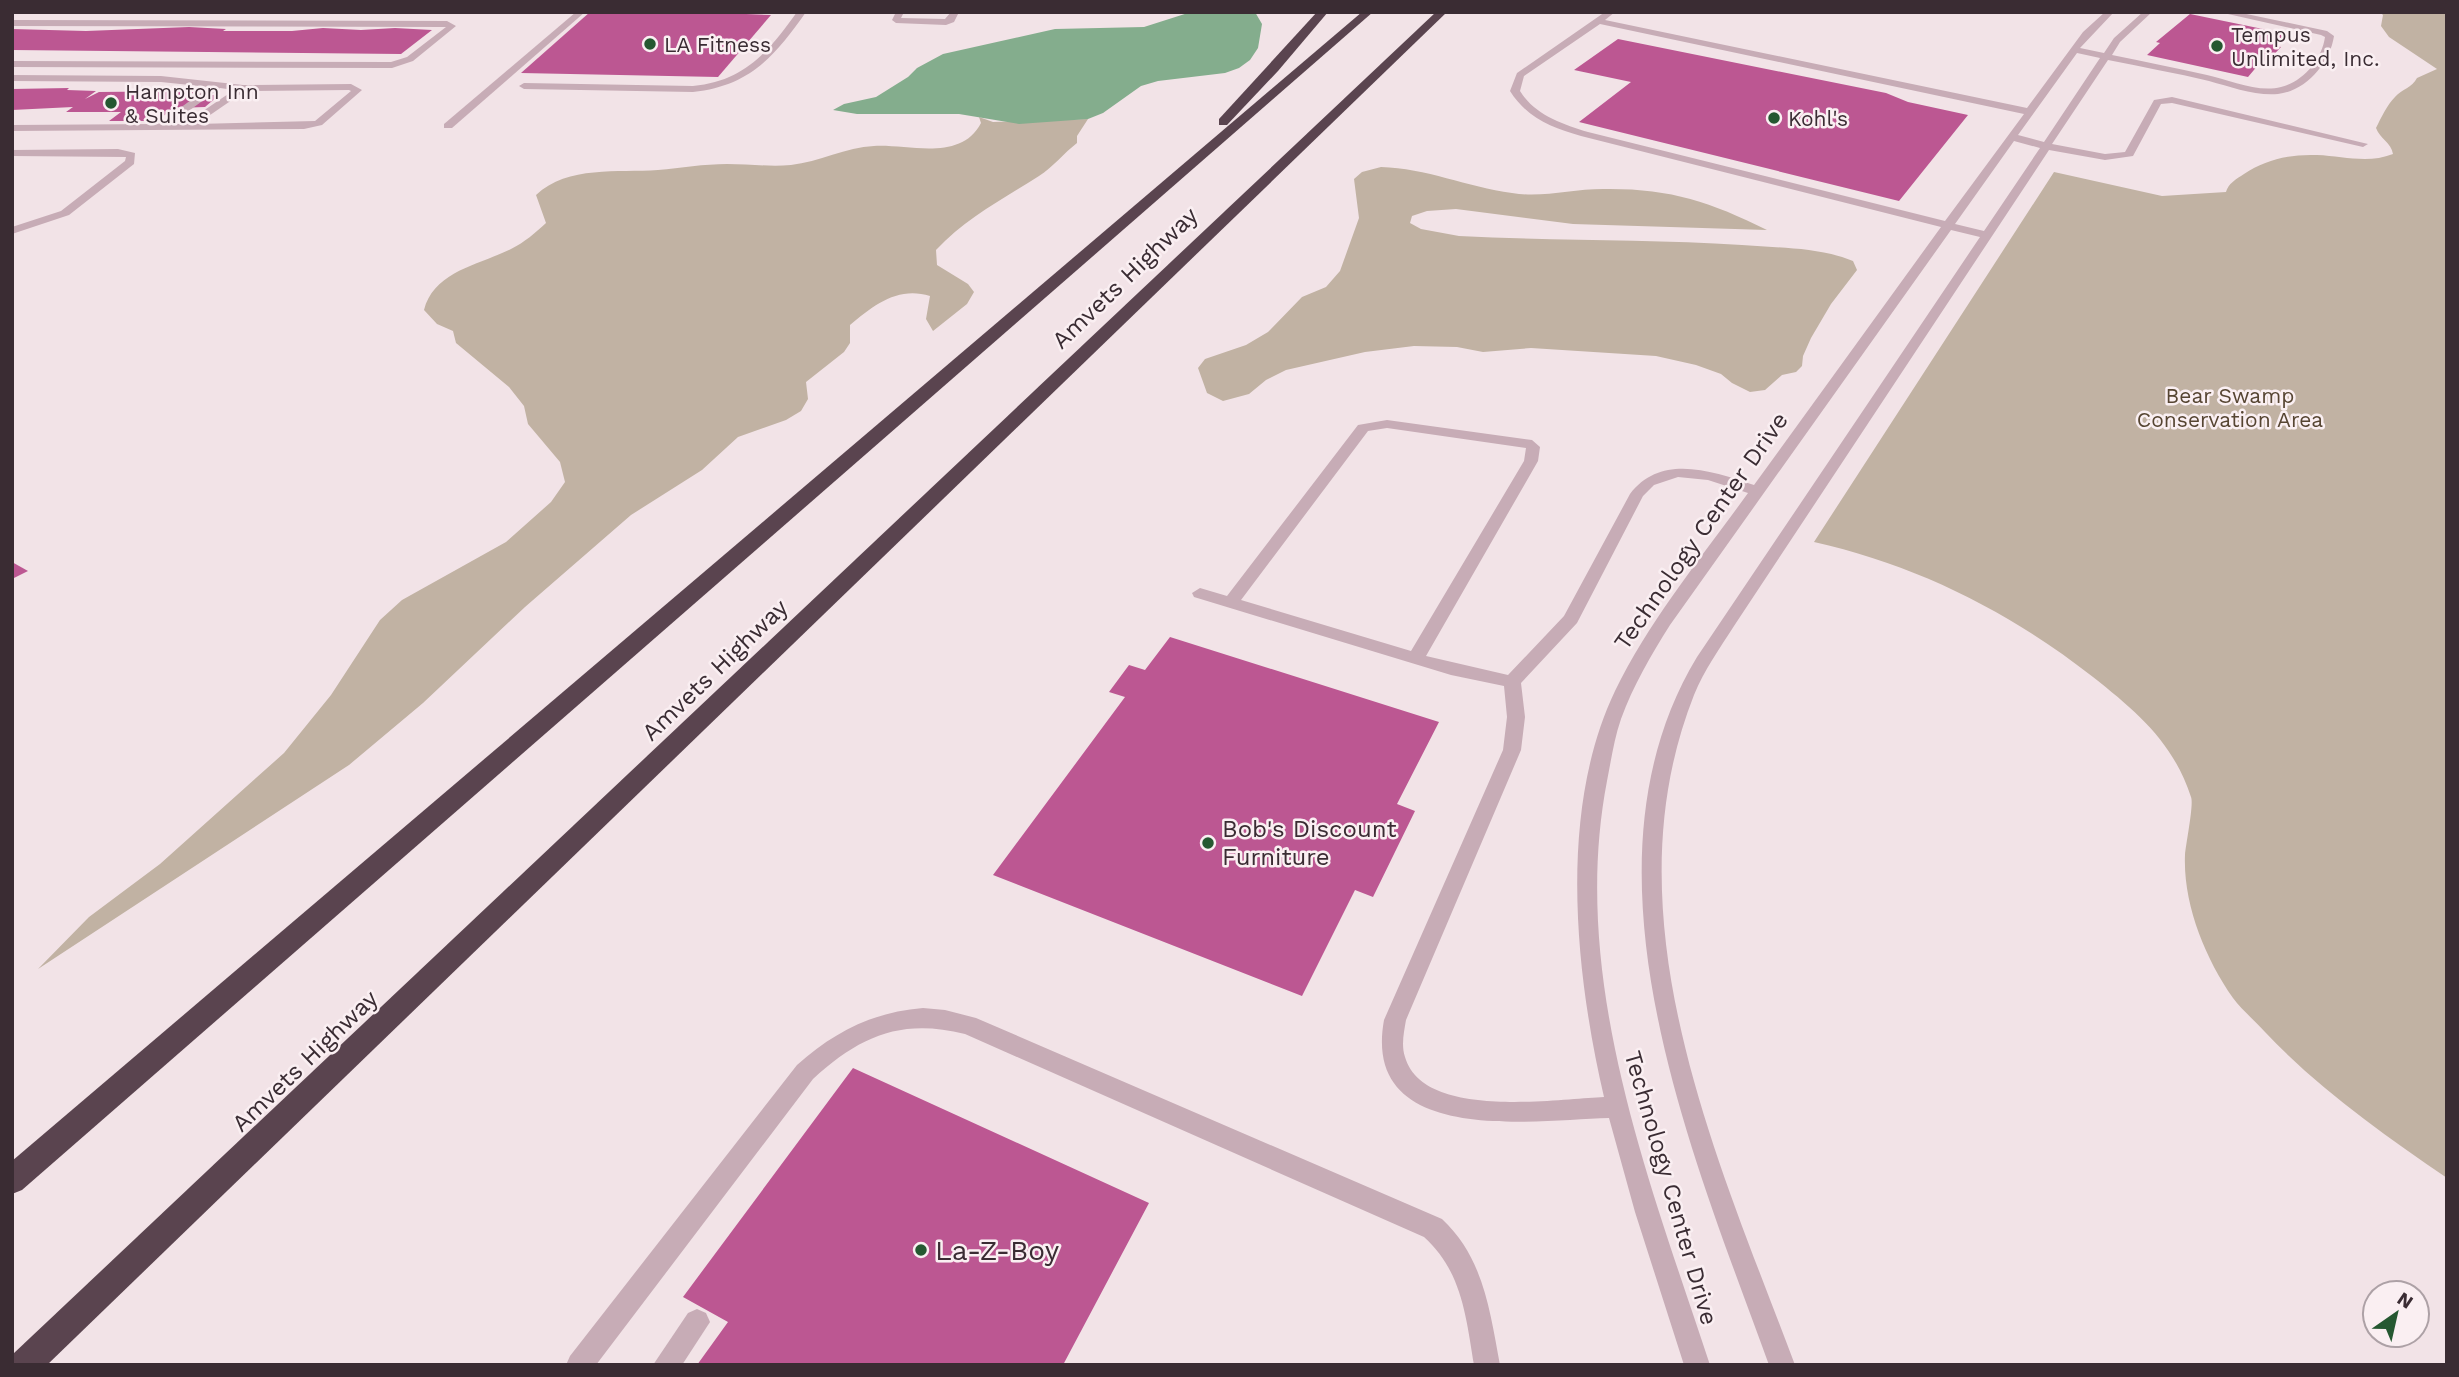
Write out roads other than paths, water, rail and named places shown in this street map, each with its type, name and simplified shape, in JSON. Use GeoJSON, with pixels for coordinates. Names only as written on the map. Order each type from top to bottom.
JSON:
{"type":"FeatureCollection","features":[{"type":"Feature","properties":{"kind":"highway"},"geometry":{"type":"LineString","coordinates":[[1061,278],[1224,121],[1323,12]]}},
{"type":"Feature","properties":{"kind":"highway","name":"Amvets Highway"},"geometry":{"type":"LineString","coordinates":[[12,1180],[1368,12]]}},
{"type":"Feature","properties":{"kind":"highway","name":"Amvets Highway"},"geometry":{"type":"LineString","coordinates":[[24,1365],[1440,15]]}},
{"type":"Feature","properties":{"kind":"street"},"geometry":{"type":"LineString","coordinates":[[448,126],[581,12]]}},
{"type":"Feature","properties":{"kind":"street"},"geometry":{"type":"LineString","coordinates":[[524,86],[711,87],[771,53],[802,12]]}},
{"type":"Feature","properties":{"kind":"street"},"geometry":{"type":"LineString","coordinates":[[900,12],[896,20],[946,22],[951,20],[956,12]]}},
{"type":"Feature","properties":{"kind":"street"},"geometry":{"type":"LineString","coordinates":[[1611,12],[1517,78],[1517,95],[1539,115],[1595,137],[1986,235]]}},
{"type":"Feature","properties":{"kind":"street","name":"Technology Center Drive"},"geometry":{"type":"LineString","coordinates":[[1697,1365],[1617,1107],[1599,1026],[1588,930],[1587,851],[1595,787],[1608,734],[1631,675],[1663,622],[2075,50],[2095,25],[2110,12]]}},
{"type":"Feature","properties":{"kind":"street","name":"Technology Center Drive"},"geometry":{"type":"LineString","coordinates":[[1782,1365],[1702,1142],[1670,1028],[1656,937],[1651,862],[1654,814],[1662,771],[1686,694],[1704,660],[2106,56],[2125,31],[2148,12]]}},
{"type":"Feature","properties":{"kind":"street"},"geometry":{"type":"LineString","coordinates":[[2075,50],[2277,91],[2308,74],[2329,44],[2330,36],[2324,33],[2223,12]]}},
{"type":"Feature","properties":{"kind":"street"},"geometry":{"type":"LineString","coordinates":[[1599,20],[2030,112]]}},
{"type":"Feature","properties":{"kind":"street"},"geometry":{"type":"LineString","coordinates":[[12,23],[451,24],[404,62],[384,66],[12,64]]}},
{"type":"Feature","properties":{"kind":"street"},"geometry":{"type":"LineString","coordinates":[[12,78],[171,79],[243,88],[351,87],[357,90],[312,125],[12,128]]}},
{"type":"Feature","properties":{"kind":"street"},"geometry":{"type":"LineString","coordinates":[[160,127],[217,86]]}},
{"type":"Feature","properties":{"kind":"street"},"geometry":{"type":"LineString","coordinates":[[187,126],[243,88]]}},
{"type":"Feature","properties":{"kind":"street"},"geometry":{"type":"LineString","coordinates":[[2012,137],[2105,157],[2128,156],[2157,102],[2164,100],[2195,103],[2363,144]]}},
{"type":"Feature","properties":{"kind":"street"},"geometry":{"type":"LineString","coordinates":[[12,153],[108,152],[131,155],[130,162],[65,213],[12,231]]}},
{"type":"Feature","properties":{"kind":"street"},"geometry":{"type":"LineString","coordinates":[[1231,603],[1363,428],[1387,424],[1527,443],[1533,447],[1531,461],[1416,659]]}},
{"type":"Feature","properties":{"kind":"street"},"geometry":{"type":"LineString","coordinates":[[1512,682],[1571,620],[1637,494],[1646,483],[1661,474],[1681,472],[1757,491]]}},
{"type":"Feature","properties":{"kind":"street"},"geometry":{"type":"LineString","coordinates":[[1200,593],[1416,659],[1512,682]]}},
{"type":"Feature","properties":{"kind":"street"},"geometry":{"type":"LineString","coordinates":[[1512,682],[1516,717],[1513,750],[1395,1020],[1391,1054],[1402,1077],[1412,1086],[1440,1102],[1470,1110],[1617,1107]]}},
{"type":"Feature","properties":{"kind":"street"},"geometry":{"type":"LineString","coordinates":[[579,1365],[811,1066],[833,1047],[868,1027],[886,1021],[924,1017],[968,1025],[1433,1228],[1455,1249],[1469,1278],[1488,1365]]}},
{"type":"Feature","properties":{"kind":"street"},"geometry":{"type":"LineString","coordinates":[[666,1365],[697,1322]]}},
{"type":"Feature","properties":{"kind":"place","name":"LA Fitness"},"geometry":{"type":"Point","coordinates":[650,44]}},
{"type":"Feature","properties":{"kind":"place","name":"Tempus Unlimited, Inc."},"geometry":{"type":"Point","coordinates":[2217,46]}},
{"type":"Feature","properties":{"kind":"place","name":"Hampton Inn & Suites"},"geometry":{"type":"Point","coordinates":[111,103]}},
{"type":"Feature","properties":{"kind":"place","name":"Kohl's"},"geometry":{"type":"Point","coordinates":[1774,118]}},
{"type":"Feature","properties":{"kind":"place","name":"Bob's Discount Furniture"},"geometry":{"type":"Point","coordinates":[1208,843]}},
{"type":"Feature","properties":{"kind":"place","name":"La-Z-Boy"},"geometry":{"type":"Point","coordinates":[921,1250]}},
{"type":"Feature","properties":{"kind":"park label","name":"Bear Swamp Conservation Area"},"geometry":{"type":"Point","coordinates":[2230,407]}}]}
